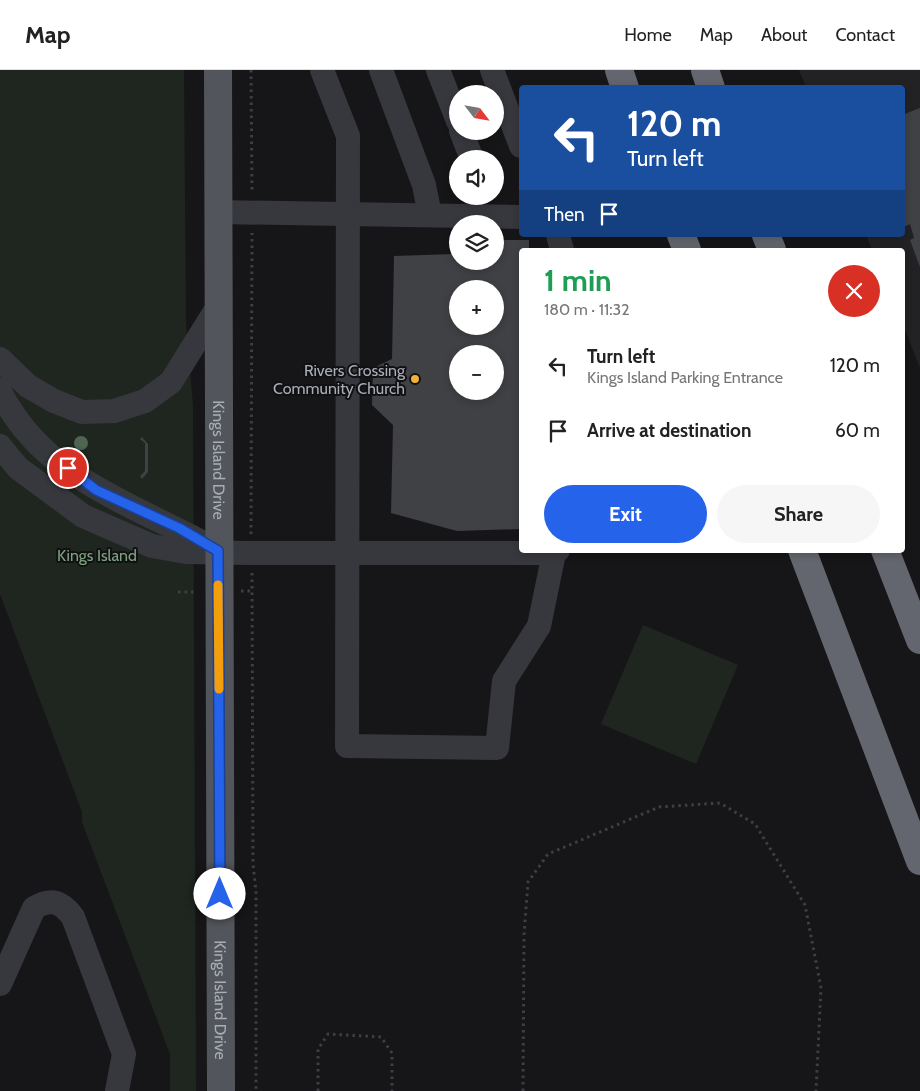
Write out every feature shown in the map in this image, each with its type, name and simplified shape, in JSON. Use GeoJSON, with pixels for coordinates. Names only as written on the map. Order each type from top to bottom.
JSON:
{"type":"FeatureCollection","features":[{"type":"Feature","properties":{"kind":"highway"},"geometry":{"type":"LineString","coordinates":[[618,70],[624,85]]}},
{"type":"Feature","properties":{"kind":"highway"},"geometry":{"type":"LineString","coordinates":[[705,70],[710,85]]}},
{"type":"Feature","properties":{"kind":"highway"},"geometry":{"type":"LineString","coordinates":[[803,553],[920,861]]}},
{"type":"Feature","properties":{"kind":"highway"},"geometry":{"type":"LineString","coordinates":[[886,553],[920,640]]}},
{"type":"Feature","properties":{"kind":"highway"},"geometry":{"type":"LineString","coordinates":[[899,553],[920,586]]}},
{"type":"Feature","properties":{"kind":"main road","name":"Kings Island Drive"},"geometry":{"type":"LineString","coordinates":[[218,70],[216,212],[220,1091]]}},
{"type":"Feature","properties":{"kind":"lane"},"geometry":{"type":"LineString","coordinates":[[322,70],[348,136],[348,746],[497,748],[504,681],[539,626],[556,553]]}},
{"type":"Feature","properties":{"kind":"lane"},"geometry":{"type":"LineString","coordinates":[[380,70],[424,185],[430,215]]}},
{"type":"Feature","properties":{"kind":"lane"},"geometry":{"type":"LineString","coordinates":[[438,70],[449,98]]}},
{"type":"Feature","properties":{"kind":"lane"},"geometry":{"type":"LineString","coordinates":[[492,70],[519,141]]}},
{"type":"Feature","properties":{"kind":"lane"},"geometry":{"type":"LineString","coordinates":[[216,212],[430,215],[484,206],[519,216]]}},
{"type":"Feature","properties":{"kind":"lane"},"geometry":{"type":"LineString","coordinates":[[0,359],[28,386],[54,401],[82,412],[114,411],[145,400],[171,382],[217,308]]}},
{"type":"Feature","properties":{"kind":"lane"},"geometry":{"type":"LineString","coordinates":[[0,389],[23,428],[54,457],[96,490],[179,528],[218,551]]}},
{"type":"Feature","properties":{"kind":"lane"},"geometry":{"type":"LineString","coordinates":[[0,446],[18,468],[51,495],[83,516],[152,546],[186,552],[519,551]]}},
{"type":"Feature","properties":{"kind":"lane"},"geometry":{"type":"LineString","coordinates":[[0,984],[34,908],[45,901],[55,902],[66,908],[73,917],[124,1054],[117,1091]]}},
{"type":"Feature","properties":{"kind":"path"},"geometry":{"type":"LineString","coordinates":[[251,70],[252,183]]}},
{"type":"Feature","properties":{"kind":"path"},"geometry":{"type":"LineString","coordinates":[[250,520],[252,246]]}},
{"type":"Feature","properties":{"kind":"path"},"geometry":{"type":"LineString","coordinates":[[252,590],[252,864],[256,892],[256,1091]]}},
{"type":"Feature","properties":{"kind":"path"},"geometry":{"type":"LineString","coordinates":[[523,1091],[524,935],[528,882],[548,854],[659,807],[720,803],[755,824],[805,906],[821,988],[816,1091]]}},
{"type":"Feature","properties":{"kind":"path"},"geometry":{"type":"LineString","coordinates":[[318,1091],[318,1049],[328,1034],[381,1037],[392,1052],[392,1091]]}},
{"type":"Feature","properties":{"kind":"shaded area"},"geometry":{"type":"Polygon","coordinates":[[[799,70],[920,70],[920,368],[905,330],[905,248],[871,248],[867,237],[905,237],[905,85],[805,85],[799,70]]]}},
{"type":"Feature","properties":{"kind":"green space","name":"Kings Island"},"geometry":{"type":"Polygon","coordinates":[[[0,70],[184,70],[186,324],[193,405],[196,1091],[170,1091],[170,1054],[82,822],[82,812],[0,594],[0,70]]]}},
{"type":"Feature","properties":{"kind":"green space"},"geometry":{"type":"Polygon","coordinates":[[[643,625],[738,665],[696,764],[601,724],[643,625]]]}},
{"type":"Feature","properties":{"kind":"building"},"geometry":{"type":"Polygon","coordinates":[[[920,108],[920,267],[910,240],[914,238],[910,224],[905,226],[905,114],[920,108]]]}},
{"type":"Feature","properties":{"kind":"building","name":"Rivers Crossing Community Church"},"geometry":{"type":"Polygon","coordinates":[[[504,240],[529,240],[529,248],[519,248],[519,529],[457,531],[391,513],[393,425],[372,405],[373,368],[392,359],[394,256],[449,254],[449,270],[504,270],[504,240]]]}},
{"type":"Feature","properties":{"kind":"building"},"geometry":{"type":"Polygon","coordinates":[[[142,437],[148,444],[148,472],[142,479],[140,476],[145,471],[145,443],[140,439],[142,437]]]}},
{"type":"Feature","properties":{"kind":"slow traffic"},"geometry":{"type":"LineString","coordinates":[[218,585],[219,689]]}},
{"type":"Feature","properties":{"kind":"place","name":"Rivers Crossing Community Church"},"geometry":{"type":"Point","coordinates":[415,379]}},
{"type":"Feature","properties":{"kind":"route"},"geometry":{"type":"LineString","coordinates":[[68,468],[96,490],[179,528],[218,551],[220,894]]}}]}
